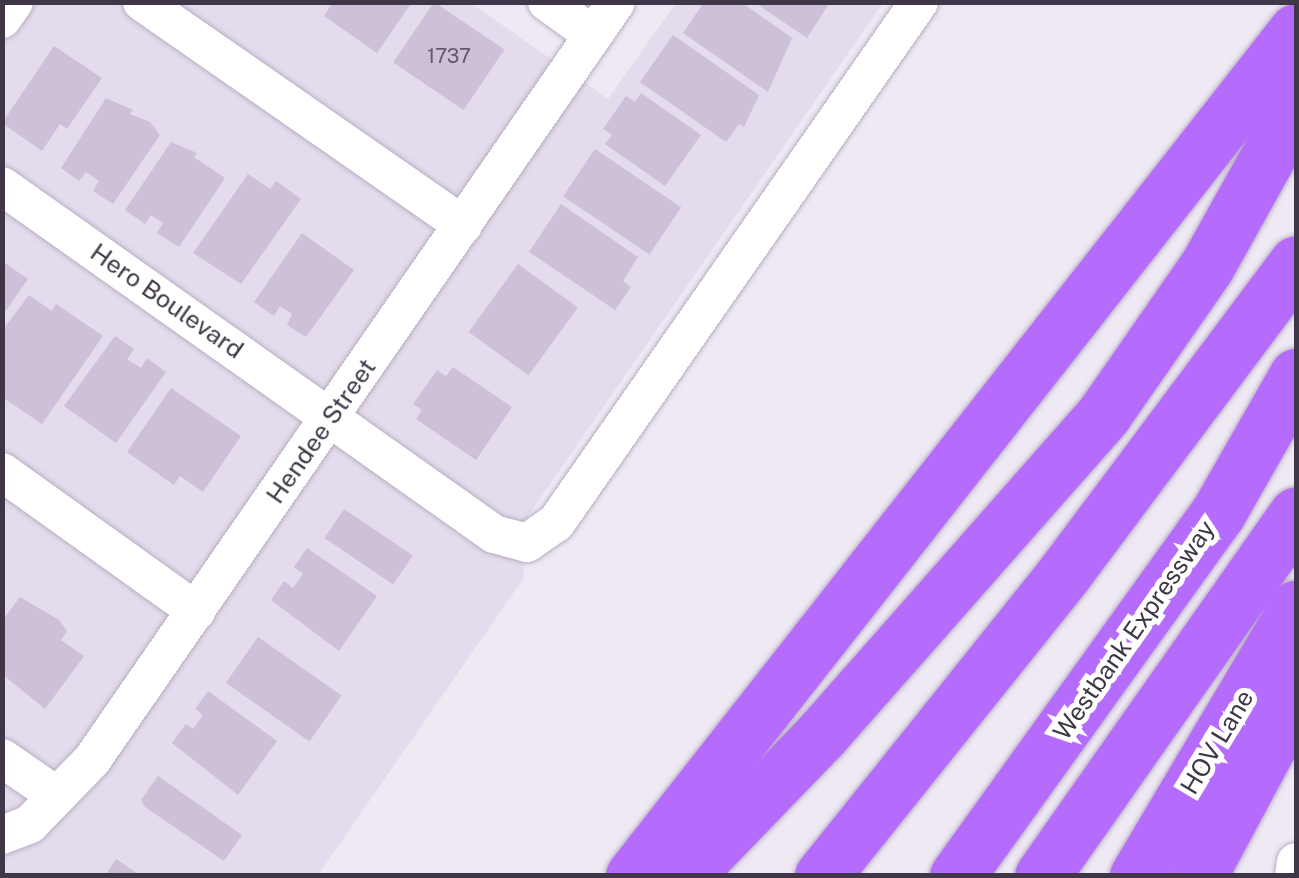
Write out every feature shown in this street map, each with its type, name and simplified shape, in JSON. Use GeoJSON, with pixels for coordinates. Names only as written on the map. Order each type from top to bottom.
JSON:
{"type":"FeatureCollection","features":[{"type":"Feature","properties":{"kind":"highway"},"geometry":{"type":"LineString","coordinates":[[634,876],[1296,30]]}},
{"type":"Feature","properties":{"kind":"highway"},"geometry":{"type":"LineString","coordinates":[[685,876],[823,733],[1104,414],[1207,266],[1296,106]]}},
{"type":"Feature","properties":{"kind":"highway"},"geometry":{"type":"LineString","coordinates":[[822,876],[1063,575],[1296,264]]}},
{"type":"Feature","properties":{"kind":"highway","name":"Westbank Expressway"},"geometry":{"type":"LineString","coordinates":[[957,876],[1218,513],[1296,376]]}},
{"type":"Feature","properties":{"kind":"highway"},"geometry":{"type":"LineString","coordinates":[[1042,876],[1296,514]]}},
{"type":"Feature","properties":{"kind":"highway","name":"HOV Lane"},"geometry":{"type":"LineString","coordinates":[[1136,876],[1296,608]]}},
{"type":"Feature","properties":{"kind":"highway"},"geometry":{"type":"LineString","coordinates":[[1199,876],[1296,694]]}},
{"type":"Feature","properties":{"kind":"street"},"geometry":{"type":"LineString","coordinates":[[2,19],[14,2]]}},
{"type":"Feature","properties":{"kind":"street"},"geometry":{"type":"LineString","coordinates":[[142,2],[462,225]]}},
{"type":"Feature","properties":{"kind":"street"},"geometry":{"type":"LineString","coordinates":[[547,2],[593,35]]}},
{"type":"Feature","properties":{"kind":"street","name":"Hendee Street"},"geometry":{"type":"LineString","coordinates":[[2,835],[30,824],[92,760],[616,2]]}},
{"type":"Feature","properties":{"kind":"street","name":"Hero Boulevard"},"geometry":{"type":"LineString","coordinates":[[2,186],[494,534],[528,543],[556,522],[919,2]]}},
{"type":"Feature","properties":{"kind":"street"},"geometry":{"type":"LineString","coordinates":[[2,472],[196,611]]}},
{"type":"Feature","properties":{"kind":"street"},"geometry":{"type":"LineString","coordinates":[[2,758],[56,796]]}},
{"type":"Feature","properties":{"kind":"street"},"geometry":{"type":"LineString","coordinates":[[1294,876],[1296,862]]}},
{"type":"Feature","properties":{"kind":"shaded area"},"geometry":{"type":"Polygon","coordinates":[[[2,3],[471,3],[608,99],[676,3],[883,3],[528,516],[523,579],[318,875],[3,875],[2,3]]]}},
{"type":"Feature","properties":{"kind":"building"},"geometry":{"type":"Polygon","coordinates":[[[333,2],[412,2],[377,53],[324,16],[333,2]]]}},
{"type":"Feature","properties":{"kind":"building"},"geometry":{"type":"Polygon","coordinates":[[[434,2],[504,50],[464,110],[393,63],[434,2]]]}},
{"type":"Feature","properties":{"kind":"building"},"geometry":{"type":"Polygon","coordinates":[[[704,2],[741,2],[792,38],[768,92],[683,33],[704,2]]]}},
{"type":"Feature","properties":{"kind":"building"},"geometry":{"type":"Polygon","coordinates":[[[754,2],[830,2],[807,38],[754,2]]]}},
{"type":"Feature","properties":{"kind":"building"},"geometry":{"type":"Polygon","coordinates":[[[673,35],[759,95],[744,127],[739,124],[726,142],[640,82],[673,35]]]}},
{"type":"Feature","properties":{"kind":"building"},"geometry":{"type":"Polygon","coordinates":[[[54,46],[102,78],[67,129],[60,124],[42,151],[2,123],[54,46]]]}},
{"type":"Feature","properties":{"kind":"building"},"geometry":{"type":"Polygon","coordinates":[[[641,93],[701,135],[665,186],[605,144],[612,135],[603,129],[626,96],[635,102],[641,93]]]}},
{"type":"Feature","properties":{"kind":"building"},"geometry":{"type":"Polygon","coordinates":[[[106,98],[133,110],[130,114],[150,122],[160,135],[113,204],[93,191],[99,181],[86,172],[79,181],[61,168],[106,98]]]}},
{"type":"Feature","properties":{"kind":"building"},"geometry":{"type":"Polygon","coordinates":[[[171,142],[197,153],[194,157],[225,178],[179,247],[157,233],[163,223],[151,215],[145,224],[125,210],[171,142]]]}},
{"type":"Feature","properties":{"kind":"building"},"geometry":{"type":"Polygon","coordinates":[[[595,149],[681,207],[649,254],[563,196],[595,149]]]}},
{"type":"Feature","properties":{"kind":"building"},"geometry":{"type":"Polygon","coordinates":[[[248,174],[270,189],[276,181],[301,199],[241,284],[193,253],[248,174]]]}},
{"type":"Feature","properties":{"kind":"building"},"geometry":{"type":"Polygon","coordinates":[[[561,204],[638,257],[623,281],[631,287],[615,310],[529,252],[561,204]]]}},
{"type":"Feature","properties":{"kind":"building"},"geometry":{"type":"Polygon","coordinates":[[[302,233],[354,270],[306,337],[287,325],[292,314],[280,306],[274,316],[254,302],[302,233]]]}},
{"type":"Feature","properties":{"kind":"building"},"geometry":{"type":"Polygon","coordinates":[[[2,261],[28,279],[2,316],[2,261]]]}},
{"type":"Feature","properties":{"kind":"building"},"geometry":{"type":"Polygon","coordinates":[[[518,264],[578,307],[528,375],[469,332],[518,264]]]}},
{"type":"Feature","properties":{"kind":"building"},"geometry":{"type":"Polygon","coordinates":[[[29,295],[52,311],[56,304],[103,336],[42,424],[2,397],[2,331],[29,295]]]}},
{"type":"Feature","properties":{"kind":"building"},"geometry":{"type":"Polygon","coordinates":[[[115,336],[134,349],[127,359],[141,368],[147,358],[166,372],[116,443],[64,406],[115,336]]]}},
{"type":"Feature","properties":{"kind":"building"},"geometry":{"type":"Polygon","coordinates":[[[453,367],[512,407],[476,460],[416,419],[422,410],[413,404],[437,370],[446,376],[453,367]]]}},
{"type":"Feature","properties":{"kind":"building"},"geometry":{"type":"Polygon","coordinates":[[[171,388],[241,436],[203,492],[180,476],[174,485],[127,452],[171,388]]]}},
{"type":"Feature","properties":{"kind":"building"},"geometry":{"type":"Polygon","coordinates":[[[344,509],[413,555],[393,584],[324,538],[344,509]]]}},
{"type":"Feature","properties":{"kind":"building"},"geometry":{"type":"Polygon","coordinates":[[[307,548],[377,596],[339,651],[271,600],[284,581],[293,588],[303,574],[294,567],[307,548]]]}},
{"type":"Feature","properties":{"kind":"building"},"geometry":{"type":"Polygon","coordinates":[[[20,597],[59,620],[67,631],[61,640],[84,656],[45,709],[2,674],[2,621],[20,597]]]}},
{"type":"Feature","properties":{"kind":"building"},"geometry":{"type":"Polygon","coordinates":[[[258,637],[342,696],[309,741],[226,683],[258,637]]]}},
{"type":"Feature","properties":{"kind":"building"},"geometry":{"type":"Polygon","coordinates":[[[208,691],[277,741],[238,795],[172,743],[186,724],[193,729],[203,715],[195,709],[208,691]]]}},
{"type":"Feature","properties":{"kind":"building"},"geometry":{"type":"Polygon","coordinates":[[[158,776],[242,835],[224,861],[145,807],[141,800],[158,776]]]}},
{"type":"Feature","properties":{"kind":"building"},"geometry":{"type":"Polygon","coordinates":[[[116,859],[141,876],[105,876],[116,859]]]}}]}
